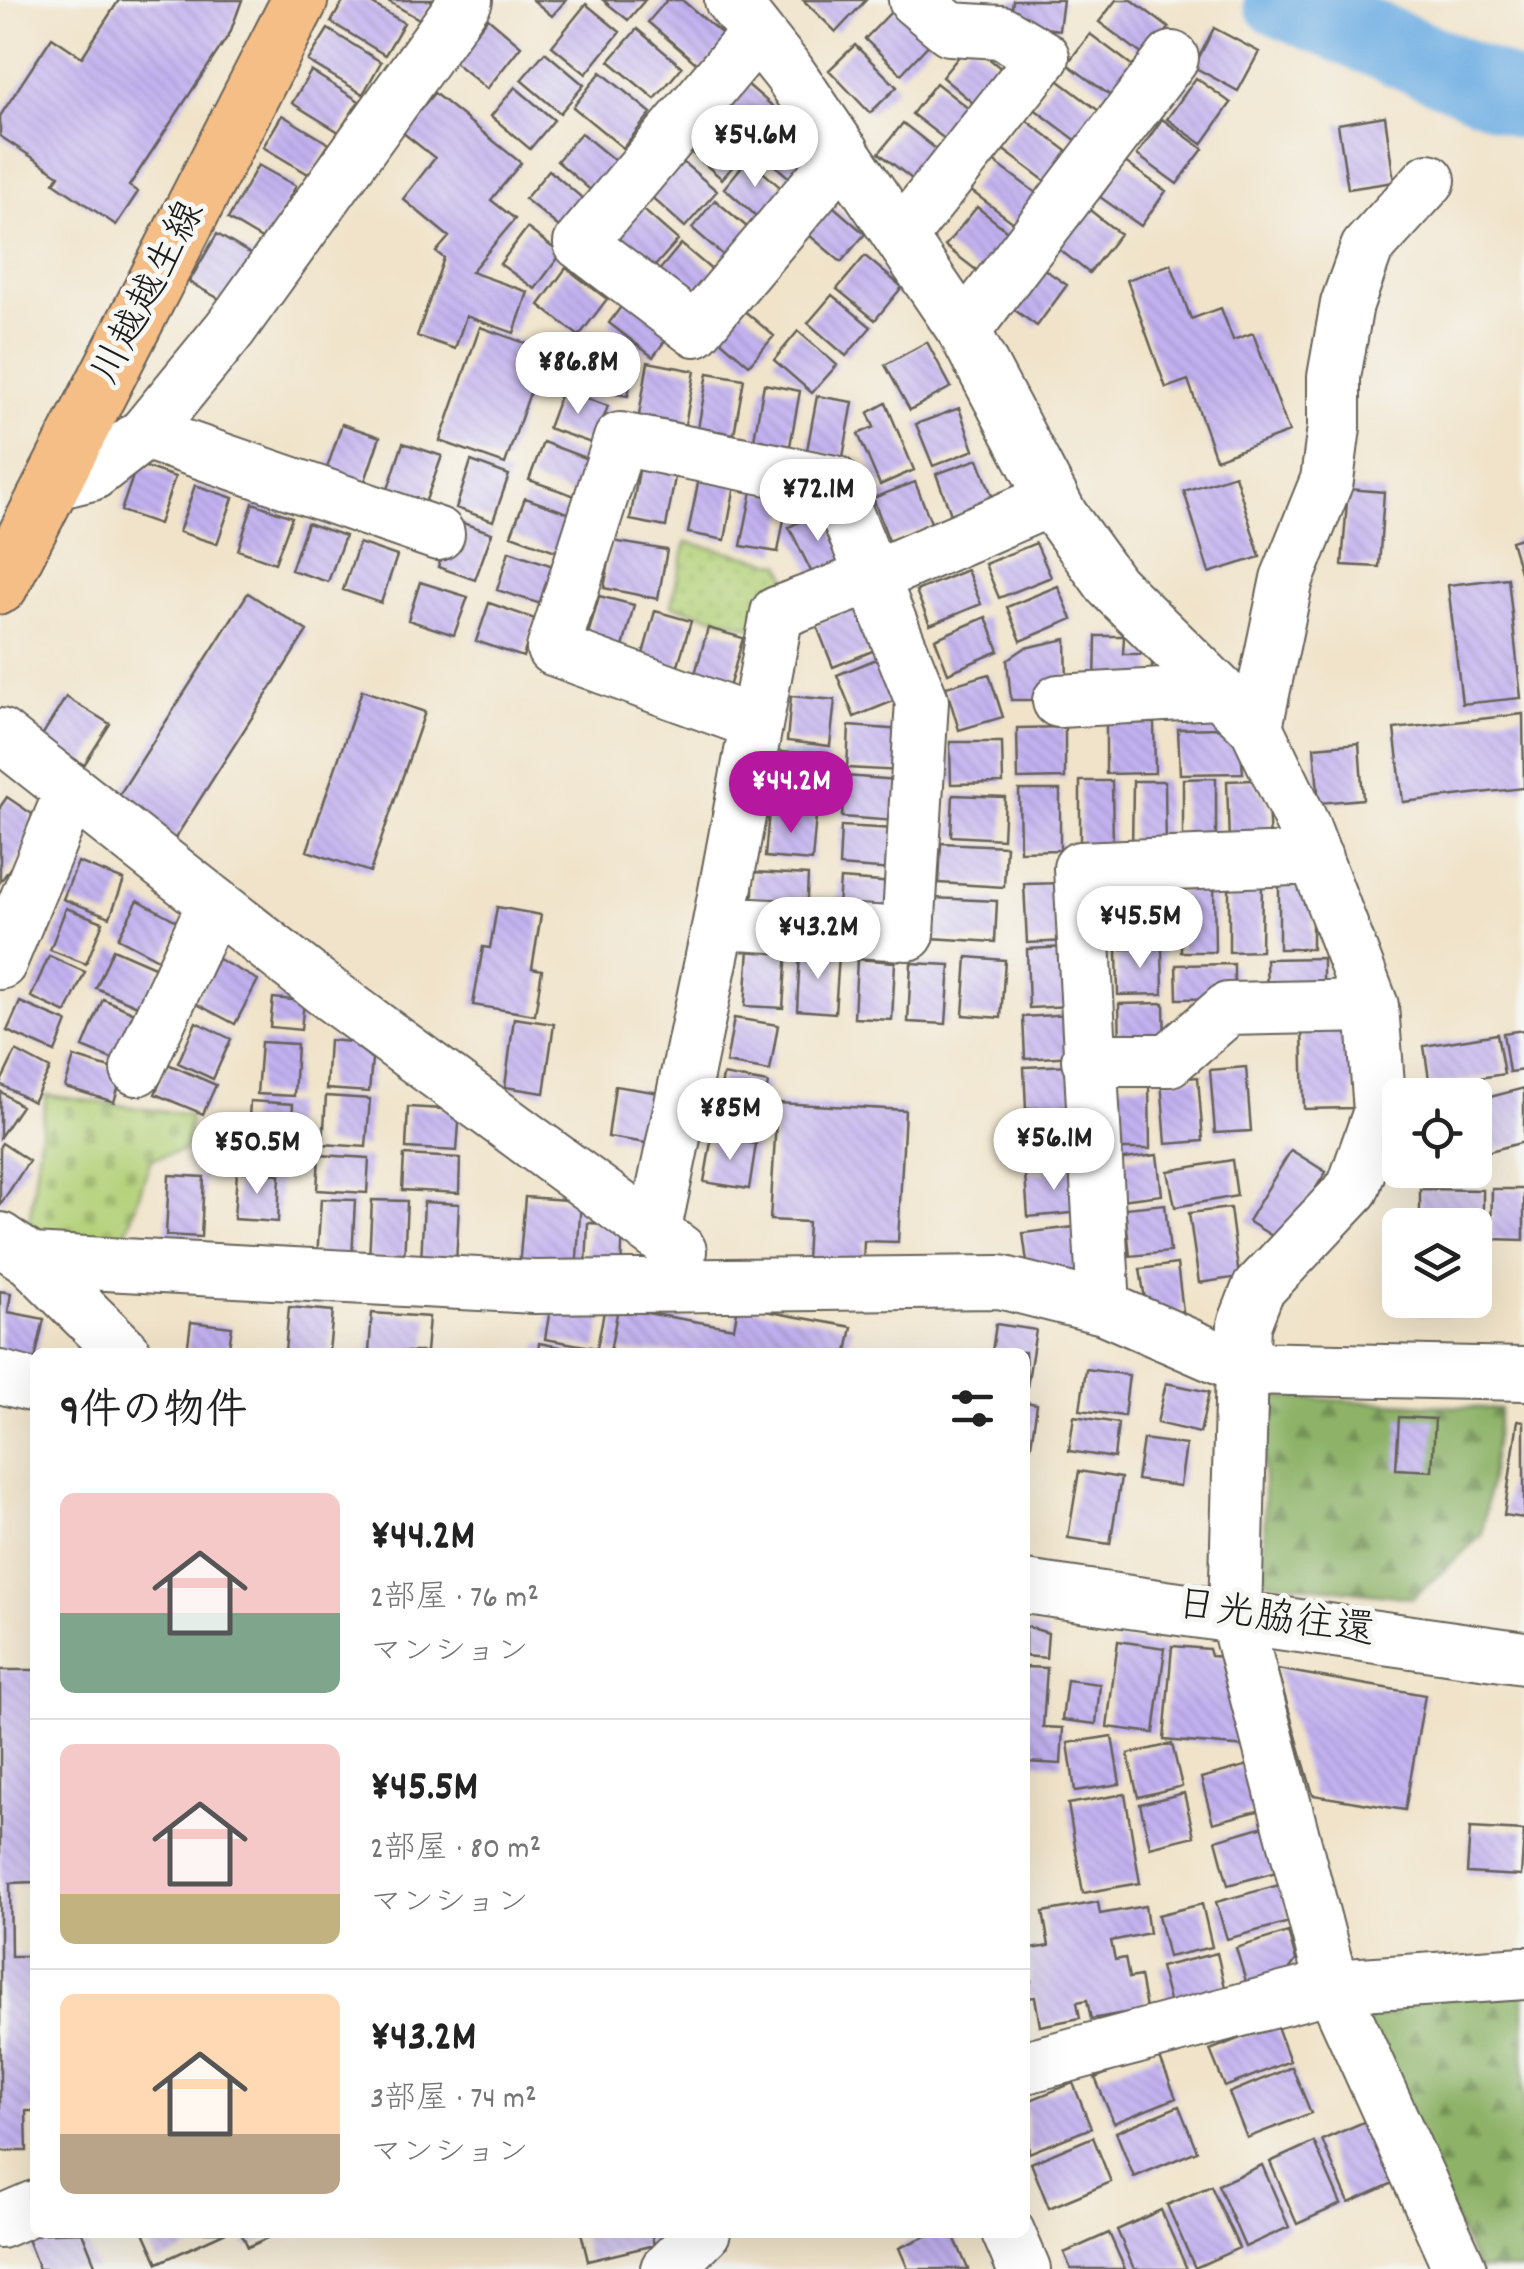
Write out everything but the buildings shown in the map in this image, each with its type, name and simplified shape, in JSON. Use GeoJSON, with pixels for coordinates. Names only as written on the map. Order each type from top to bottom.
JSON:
{"type":"FeatureCollection","features":[{"type":"Feature","properties":{"kind":"main road","name":"川越越生線"},"geometry":{"type":"LineString","coordinates":[[0,586],[300,0]]}},
{"type":"Feature","properties":{"kind":"street"},"geometry":{"type":"LineString","coordinates":[[54,482],[92,474],[145,433],[230,329],[466,0]]}},
{"type":"Feature","properties":{"kind":"street"},"geometry":{"type":"LineString","coordinates":[[901,236],[1043,57],[1000,32],[950,29],[915,0]]}},
{"type":"Feature","properties":{"kind":"street"},"geometry":{"type":"LineString","coordinates":[[844,153],[694,330],[580,243],[743,11],[844,153],[964,331],[1050,500],[1112,586],[1256,727],[1316,858],[1372,1006],[1380,1111],[1353,1188],[1258,1289],[1244,1325],[1235,1614],[1332,1986],[1460,2269]]}},
{"type":"Feature","properties":{"kind":"street"},"geometry":{"type":"LineString","coordinates":[[964,331],[1172,58]]}},
{"type":"Feature","properties":{"kind":"street"},"geometry":{"type":"LineString","coordinates":[[1256,727],[1287,579],[1326,480],[1334,427],[1334,377],[1347,304],[1366,248],[1428,180]]}},
{"type":"Feature","properties":{"kind":"street"},"geometry":{"type":"LineString","coordinates":[[145,433],[438,534]]}},
{"type":"Feature","properties":{"kind":"street"},"geometry":{"type":"LineString","coordinates":[[719,923],[908,934],[922,701],[834,482],[620,439],[553,648],[756,722]]}},
{"type":"Feature","properties":{"kind":"street"},"geometry":{"type":"LineString","coordinates":[[655,1228],[719,923],[776,613],[875,576],[1050,500]]}},
{"type":"Feature","properties":{"kind":"street"},"geometry":{"type":"LineString","coordinates":[[1060,701],[1216,692]]}},
{"type":"Feature","properties":{"kind":"street"},"geometry":{"type":"LineString","coordinates":[[0,735],[213,905],[655,1228],[716,1283]]}},
{"type":"Feature","properties":{"kind":"street"},"geometry":{"type":"LineString","coordinates":[[0,963],[70,794]]}},
{"type":"Feature","properties":{"kind":"street"},"geometry":{"type":"LineString","coordinates":[[1104,1308],[1080,868],[1316,858]]}},
{"type":"Feature","properties":{"kind":"street"},"geometry":{"type":"LineString","coordinates":[[136,1069],[213,905]]}},
{"type":"Feature","properties":{"kind":"street"},"geometry":{"type":"LineString","coordinates":[[1088,1060],[1170,1060],[1228,1009],[1372,1006]]}},
{"type":"Feature","properties":{"kind":"street"},"geometry":{"type":"LineString","coordinates":[[16,1250],[534,1287],[1000,1282],[1104,1308],[1242,1368],[1524,1374]]}},
{"type":"Feature","properties":{"kind":"street"},"geometry":{"type":"LineString","coordinates":[[16,1250],[120,1348]]}},
{"type":"Feature","properties":{"kind":"street"},"geometry":{"type":"LineString","coordinates":[[0,1378],[30,1385]]}},
{"type":"Feature","properties":{"kind":"street","name":"日光脇往還"},"geometry":{"type":"LineString","coordinates":[[1030,1587],[1524,1658]]}},
{"type":"Feature","properties":{"kind":"street"},"geometry":{"type":"LineString","coordinates":[[1030,2065],[1332,1986],[1524,1973]]}},
{"type":"Feature","properties":{"kind":"street"},"geometry":{"type":"LineString","coordinates":[[0,2222],[30,2209]]}},
{"type":"Feature","properties":{"kind":"street"},"geometry":{"type":"LineString","coordinates":[[666,2269],[698,2238]]}},
{"type":"Feature","properties":{"kind":"street"},"geometry":{"type":"LineString","coordinates":[[1011,2238],[1024,2269]]}},
{"type":"Feature","properties":{"kind":"green space"},"geometry":{"type":"Polygon","coordinates":[[[686,542],[781,564],[791,586],[751,627],[671,605],[686,542]]]}},
{"type":"Feature","properties":{"kind":"green space"},"geometry":{"type":"Polygon","coordinates":[[[46,1095],[190,1115],[186,1150],[151,1159],[119,1254],[26,1245],[46,1095]]]}},
{"type":"Feature","properties":{"kind":"green space"},"geometry":{"type":"Polygon","coordinates":[[[1263,1396],[1500,1409],[1482,1535],[1413,1598],[1265,1581],[1263,1396]]]}},
{"type":"Feature","properties":{"kind":"green space"},"geometry":{"type":"Polygon","coordinates":[[[1524,1984],[1524,2269],[1477,2269],[1363,2020],[1374,1996],[1524,1984]]]}},
{"type":"Feature","properties":{"kind":"waterway"},"geometry":{"type":"LineString","coordinates":[[1281,0],[1524,102]]}}]}
